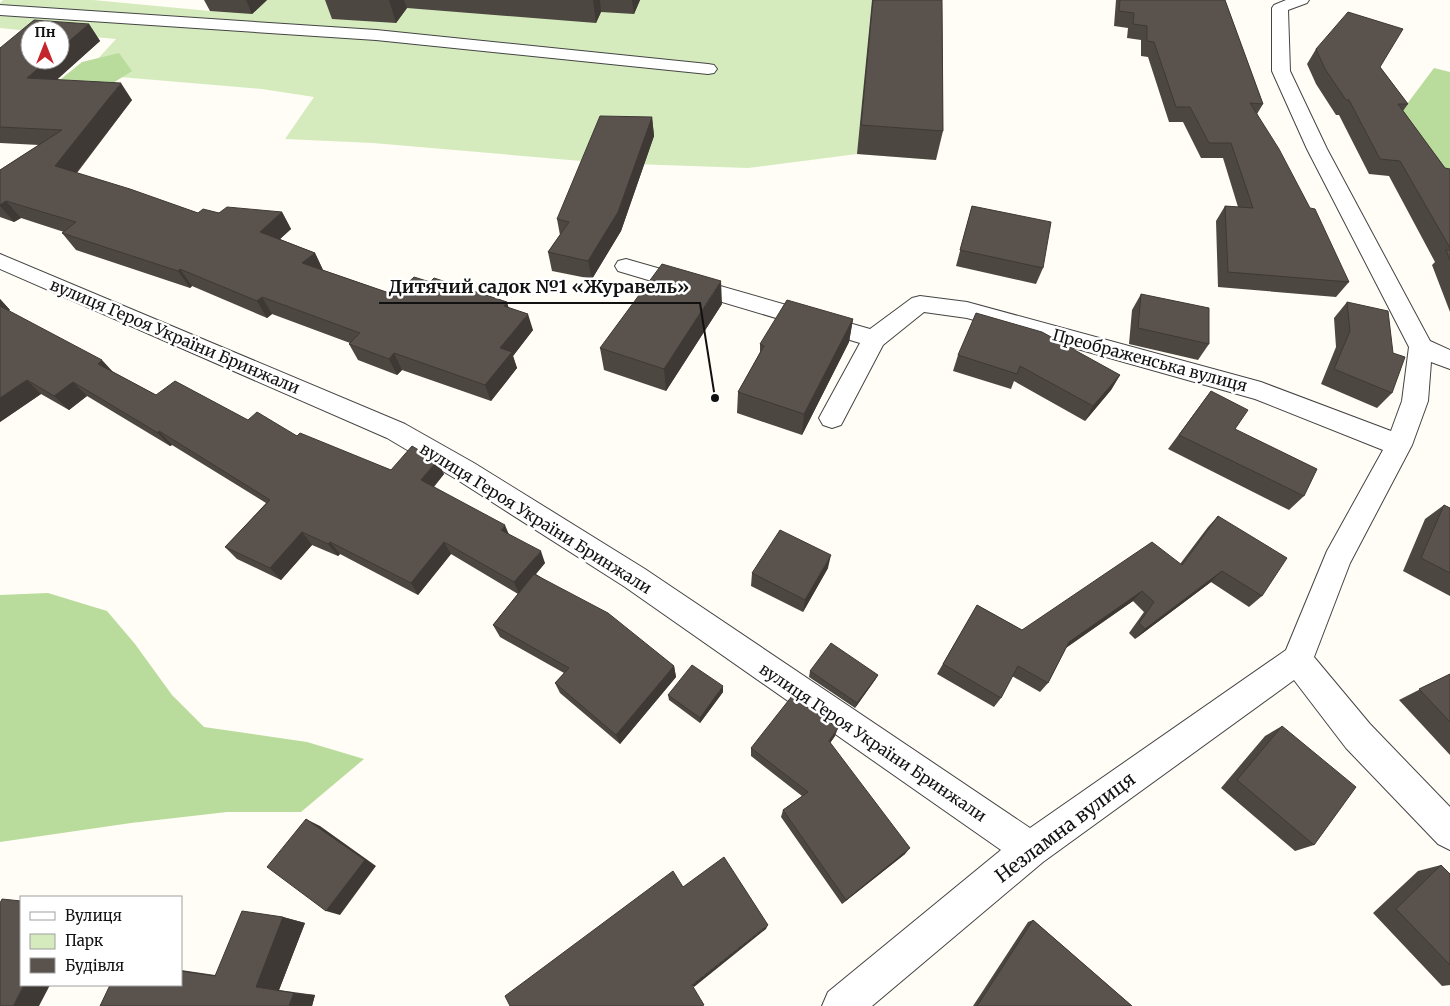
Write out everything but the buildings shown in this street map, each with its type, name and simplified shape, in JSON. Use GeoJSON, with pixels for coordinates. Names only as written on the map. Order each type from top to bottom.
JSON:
{"type":"FeatureCollection","features":[{"type":"Feature","properties":{"kind":"street"},"geometry":{"type":"LineString","coordinates":[[1284,3],[1281,71],[1316,148],[1421,347],[1415,401],[1399,445],[1338,560],[1297,660],[1358,736],[1450,832]]}},
{"type":"Feature","properties":{"kind":"street"},"geometry":{"type":"LineString","coordinates":[[0,10],[376,36],[708,69]]}},
{"type":"Feature","properties":{"kind":"street","name":"вулиця Героя України Бринжали"},"geometry":{"type":"LineString","coordinates":[[0,262],[396,431],[465,471],[635,578],[1030,849]]}},
{"type":"Feature","properties":{"kind":"street"},"geometry":{"type":"LineString","coordinates":[[626,266],[874,339],[832,418]]}},
{"type":"Feature","properties":{"kind":"street","name":"Преображенська вулиця"},"geometry":{"type":"LineString","coordinates":[[874,339],[920,304],[967,310],[1261,391],[1399,445]]}},
{"type":"Feature","properties":{"kind":"street"},"geometry":{"type":"LineString","coordinates":[[1421,347],[1450,360]]}},
{"type":"Feature","properties":{"kind":"street","name":"Незламна вулиця"},"geometry":{"type":"LineString","coordinates":[[842,1006],[1030,849],[1297,660]]}},
{"type":"Feature","properties":{"kind":"green space"},"geometry":{"type":"Polygon","coordinates":[[[3,0],[93,0],[210,11],[221,0],[936,0],[936,160],[857,154],[748,168],[605,163],[373,143],[285,139],[314,97],[262,89],[84,74],[116,39],[70,35],[70,20],[20,20],[20,30],[0,28],[0,3],[3,0]]]}},
{"type":"Feature","properties":{"kind":"green space"},"geometry":{"type":"Polygon","coordinates":[[[119,53],[132,71],[94,95],[56,83],[82,62],[119,53]]]}},
{"type":"Feature","properties":{"kind":"green space"},"geometry":{"type":"Polygon","coordinates":[[[1434,68],[1450,72],[1450,175],[1401,112],[1434,68]]]}},
{"type":"Feature","properties":{"kind":"green space"},"geometry":{"type":"Polygon","coordinates":[[[48,593],[107,611],[135,644],[172,695],[204,727],[307,742],[364,759],[301,812],[227,812],[131,823],[0,842],[0,595],[48,593]]]}},
{"type":"Feature","properties":{"kind":"place","name":"Дитячий садок №1 «Журавель»"},"geometry":{"type":"Point","coordinates":[715,398]}}]}
